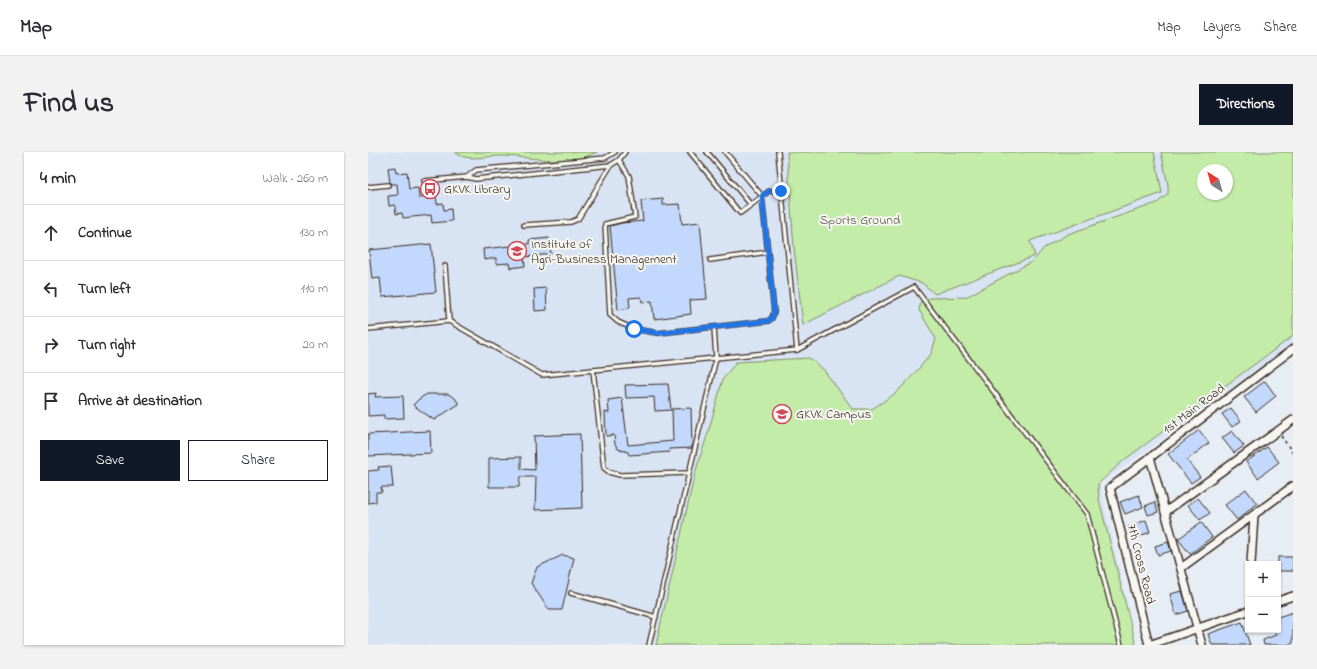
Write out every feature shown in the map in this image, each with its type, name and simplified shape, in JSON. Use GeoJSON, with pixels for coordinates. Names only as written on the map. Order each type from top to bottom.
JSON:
{"type":"FeatureCollection","features":[{"type":"Feature","properties":{"kind":"street","name":"1st Main Road"},"geometry":{"type":"LineString","coordinates":[[1110,488],[1293,349]]}},
{"type":"Feature","properties":{"kind":"street"},"geometry":{"type":"LineString","coordinates":[[1165,512],[1293,420]]}},
{"type":"Feature","properties":{"kind":"street"},"geometry":{"type":"LineString","coordinates":[[1150,457],[1202,645]]}},
{"type":"Feature","properties":{"kind":"street"},"geometry":{"type":"LineString","coordinates":[[1181,568],[1293,486]]}},
{"type":"Feature","properties":{"kind":"street","name":"7th Cross Road"},"geometry":{"type":"LineString","coordinates":[[1110,488],[1149,645]]}},
{"type":"Feature","properties":{"kind":"street"},"geometry":{"type":"LineString","coordinates":[[1251,561],[1254,515]]}},
{"type":"Feature","properties":{"kind":"street"},"geometry":{"type":"LineString","coordinates":[[1281,600],[1293,596]]}},
{"type":"Feature","properties":{"kind":"street"},"geometry":{"type":"LineString","coordinates":[[1149,645],[1245,612]]}},
{"type":"Feature","properties":{"kind":"lane"},"geometry":{"type":"LineString","coordinates":[[467,177],[476,170],[605,158],[615,152]]}},
{"type":"Feature","properties":{"kind":"lane"},"geometry":{"type":"LineString","coordinates":[[424,181],[467,177],[476,179],[610,165],[619,160],[625,152]]}},
{"type":"Feature","properties":{"kind":"lane"},"geometry":{"type":"LineString","coordinates":[[690,152],[740,213],[769,191],[781,191]]}},
{"type":"Feature","properties":{"kind":"lane"},"geometry":{"type":"LineString","coordinates":[[707,152],[751,205]]}},
{"type":"Feature","properties":{"kind":"lane"},"geometry":{"type":"LineString","coordinates":[[619,160],[629,176],[635,217],[605,224],[610,314],[618,322],[634,329],[658,333],[768,321],[772,318],[774,312],[762,196],[725,152]]}},
{"type":"Feature","properties":{"kind":"lane"},"geometry":{"type":"LineString","coordinates":[[778,152],[797,350]]}},
{"type":"Feature","properties":{"kind":"lane"},"geometry":{"type":"LineString","coordinates":[[524,225],[571,222],[578,219],[610,165]]}},
{"type":"Feature","properties":{"kind":"lane"},"geometry":{"type":"LineString","coordinates":[[368,187],[388,185]]}},
{"type":"Feature","properties":{"kind":"lane"},"geometry":{"type":"LineString","coordinates":[[710,260],[768,252]]}},
{"type":"Feature","properties":{"kind":"lane"},"geometry":{"type":"LineString","coordinates":[[445,266],[449,321]]}},
{"type":"Feature","properties":{"kind":"lane"},"geometry":{"type":"LineString","coordinates":[[368,329],[449,321],[542,375],[797,350],[914,287],[1087,514],[1121,645]]}},
{"type":"Feature","properties":{"kind":"lane"},"geometry":{"type":"LineString","coordinates":[[649,645],[716,358],[714,327]]}},
{"type":"Feature","properties":{"kind":"lane"},"geometry":{"type":"LineString","coordinates":[[593,370],[604,468],[609,472],[620,475],[690,473]]}},
{"type":"Feature","properties":{"kind":"lane"},"geometry":{"type":"LineString","coordinates":[[571,593],[656,617]]}},
{"type":"Feature","properties":{"kind":"path"},"geometry":{"type":"LineString","coordinates":[[1277,431],[1293,453]]}},
{"type":"Feature","properties":{"kind":"shaded area","name":"GKVK Campus"},"geometry":{"type":"Polygon","coordinates":[[[368,152],[1293,152],[1293,343],[1100,484],[1136,645],[368,645],[368,152]]]}},
{"type":"Feature","properties":{"kind":"green space"},"geometry":{"type":"Polygon","coordinates":[[[455,152],[597,152],[586,157],[575,159],[551,160],[503,156],[472,158],[465,157],[455,152]]]}},
{"type":"Feature","properties":{"kind":"green space","name":"Sports Ground"},"geometry":{"type":"Polygon","coordinates":[[[787,152],[1154,152],[1162,193],[1030,241],[1035,256],[935,294],[922,283],[899,276],[803,325],[794,248],[787,152]]]}},
{"type":"Feature","properties":{"kind":"green space"},"geometry":{"type":"Polygon","coordinates":[[[1161,152],[1293,152],[1293,336],[1124,460],[1098,484],[1099,499],[1136,645],[656,645],[695,473],[723,379],[736,362],[809,358],[823,369],[853,409],[872,409],[896,393],[931,354],[936,339],[919,310],[921,301],[930,298],[966,297],[1033,261],[1044,248],[1068,234],[1157,203],[1168,194],[1168,185],[1161,152]]]}},
{"type":"Feature","properties":{"kind":"building"},"geometry":{"type":"Polygon","coordinates":[[[395,167],[396,173],[407,172],[409,189],[418,188],[419,198],[436,196],[437,204],[443,203],[444,210],[451,209],[452,221],[432,223],[431,215],[403,218],[402,213],[396,214],[395,205],[389,206],[388,196],[398,195],[397,184],[390,183],[388,168],[395,167]]]}},
{"type":"Feature","properties":{"kind":"building"},"geometry":{"type":"Polygon","coordinates":[[[663,199],[663,205],[680,204],[682,224],[700,222],[707,299],[690,300],[691,314],[654,319],[652,301],[642,302],[641,297],[629,298],[630,308],[618,310],[610,226],[643,221],[641,201],[663,199]]]}},
{"type":"Feature","properties":{"kind":"building"},"geometry":{"type":"Polygon","coordinates":[[[549,238],[551,254],[524,257],[525,266],[510,268],[509,263],[496,264],[496,258],[484,260],[483,249],[529,244],[529,240],[549,238]]]}},
{"type":"Feature","properties":{"kind":"building"},"geometry":{"type":"Polygon","coordinates":[[[431,244],[436,292],[382,297],[380,278],[372,279],[369,250],[431,244]]]}},
{"type":"Feature","properties":{"kind":"building"},"geometry":{"type":"Polygon","coordinates":[[[546,288],[547,310],[535,311],[534,289],[546,288]]]}},
{"type":"Feature","properties":{"kind":"building"},"geometry":{"type":"Polygon","coordinates":[[[1265,381],[1276,396],[1256,412],[1244,397],[1265,381]]]}},
{"type":"Feature","properties":{"kind":"building"},"geometry":{"type":"Polygon","coordinates":[[[668,384],[671,410],[655,411],[654,397],[626,398],[625,385],[668,384]]]}},
{"type":"Feature","properties":{"kind":"building"},"geometry":{"type":"Polygon","coordinates":[[[376,393],[375,397],[403,396],[404,418],[384,419],[384,415],[368,416],[368,394],[376,393]]]}},
{"type":"Feature","properties":{"kind":"building"},"geometry":{"type":"Polygon","coordinates":[[[427,394],[448,394],[455,398],[459,404],[434,420],[413,405],[427,394]]]}},
{"type":"Feature","properties":{"kind":"building"},"geometry":{"type":"Polygon","coordinates":[[[622,398],[628,445],[673,441],[672,409],[691,408],[692,448],[669,449],[670,452],[629,455],[628,452],[618,449],[615,444],[614,435],[606,436],[605,412],[609,413],[608,400],[622,398]]]}},
{"type":"Feature","properties":{"kind":"building"},"geometry":{"type":"Polygon","coordinates":[[[1231,408],[1241,421],[1232,427],[1222,414],[1231,408]]]}},
{"type":"Feature","properties":{"kind":"building"},"geometry":{"type":"Polygon","coordinates":[[[1199,430],[1209,443],[1187,460],[1200,477],[1191,483],[1168,454],[1199,430]]]}},
{"type":"Feature","properties":{"kind":"building"},"geometry":{"type":"Polygon","coordinates":[[[430,431],[431,453],[368,456],[368,434],[430,431]]]}},
{"type":"Feature","properties":{"kind":"building"},"geometry":{"type":"Polygon","coordinates":[[[1232,431],[1244,446],[1234,453],[1222,438],[1232,431]]]}},
{"type":"Feature","properties":{"kind":"building"},"geometry":{"type":"Polygon","coordinates":[[[580,434],[582,508],[535,510],[536,477],[520,477],[519,487],[489,487],[489,458],[521,457],[521,469],[535,470],[534,436],[580,434]]]}},
{"type":"Feature","properties":{"kind":"building"},"geometry":{"type":"Polygon","coordinates":[[[1267,447],[1279,462],[1258,478],[1246,462],[1267,447]]]}},
{"type":"Feature","properties":{"kind":"building"},"geometry":{"type":"Polygon","coordinates":[[[391,466],[393,487],[381,487],[382,492],[376,492],[376,502],[368,503],[368,471],[379,470],[378,467],[391,466]]]}},
{"type":"Feature","properties":{"kind":"building"},"geometry":{"type":"Polygon","coordinates":[[[1246,489],[1257,504],[1237,520],[1225,505],[1246,489]]]}},
{"type":"Feature","properties":{"kind":"building"},"geometry":{"type":"Polygon","coordinates":[[[1139,495],[1143,507],[1125,514],[1120,502],[1139,495]]]}},
{"type":"Feature","properties":{"kind":"building"},"geometry":{"type":"Polygon","coordinates":[[[1198,498],[1210,513],[1200,520],[1188,505],[1198,498]]]}},
{"type":"Feature","properties":{"kind":"building"},"geometry":{"type":"Polygon","coordinates":[[[1155,502],[1158,512],[1148,515],[1145,506],[1155,502]]]}},
{"type":"Feature","properties":{"kind":"building"},"geometry":{"type":"Polygon","coordinates":[[[1146,520],[1150,532],[1132,539],[1128,527],[1146,520]]]}},
{"type":"Feature","properties":{"kind":"building"},"geometry":{"type":"Polygon","coordinates":[[[1201,522],[1212,537],[1190,554],[1178,539],[1201,522]]]}},
{"type":"Feature","properties":{"kind":"building"},"geometry":{"type":"Polygon","coordinates":[[[1168,542],[1171,551],[1158,555],[1155,546],[1168,542]]]}},
{"type":"Feature","properties":{"kind":"building"},"geometry":{"type":"Polygon","coordinates":[[[563,555],[574,558],[562,610],[549,610],[531,583],[537,567],[563,555]]]}},
{"type":"Feature","properties":{"kind":"building"},"geometry":{"type":"Polygon","coordinates":[[[1278,557],[1293,557],[1293,571],[1281,571],[1281,561],[1278,561],[1278,557]]]}},
{"type":"Feature","properties":{"kind":"building"},"geometry":{"type":"Polygon","coordinates":[[[1182,591],[1188,611],[1176,615],[1170,594],[1182,591]]]}},
{"type":"Feature","properties":{"kind":"building"},"geometry":{"type":"Polygon","coordinates":[[[1293,612],[1293,643],[1287,645],[1264,645],[1263,640],[1276,635],[1275,633],[1281,633],[1281,616],[1293,612]]]}},
{"type":"Feature","properties":{"kind":"building"},"geometry":{"type":"Polygon","coordinates":[[[1242,622],[1250,645],[1212,645],[1208,634],[1242,622]]]}},
{"type":"Feature","properties":{"kind":"place","name":"GKVK Library"},"geometry":{"type":"Point","coordinates":[430,189]}},
{"type":"Feature","properties":{"kind":"place","name":"Institute of Agri-Business Management"},"geometry":{"type":"Point","coordinates":[517,251]}},
{"type":"Feature","properties":{"kind":"place","name":"GKVK Campus"},"geometry":{"type":"Point","coordinates":[782,414]}},
{"type":"Feature","properties":{"kind":"route"},"geometry":{"type":"LineString","coordinates":[[634,329],[658,333],[768,321],[772,318],[774,312],[762,196],[769,191],[781,191]]}}]}
